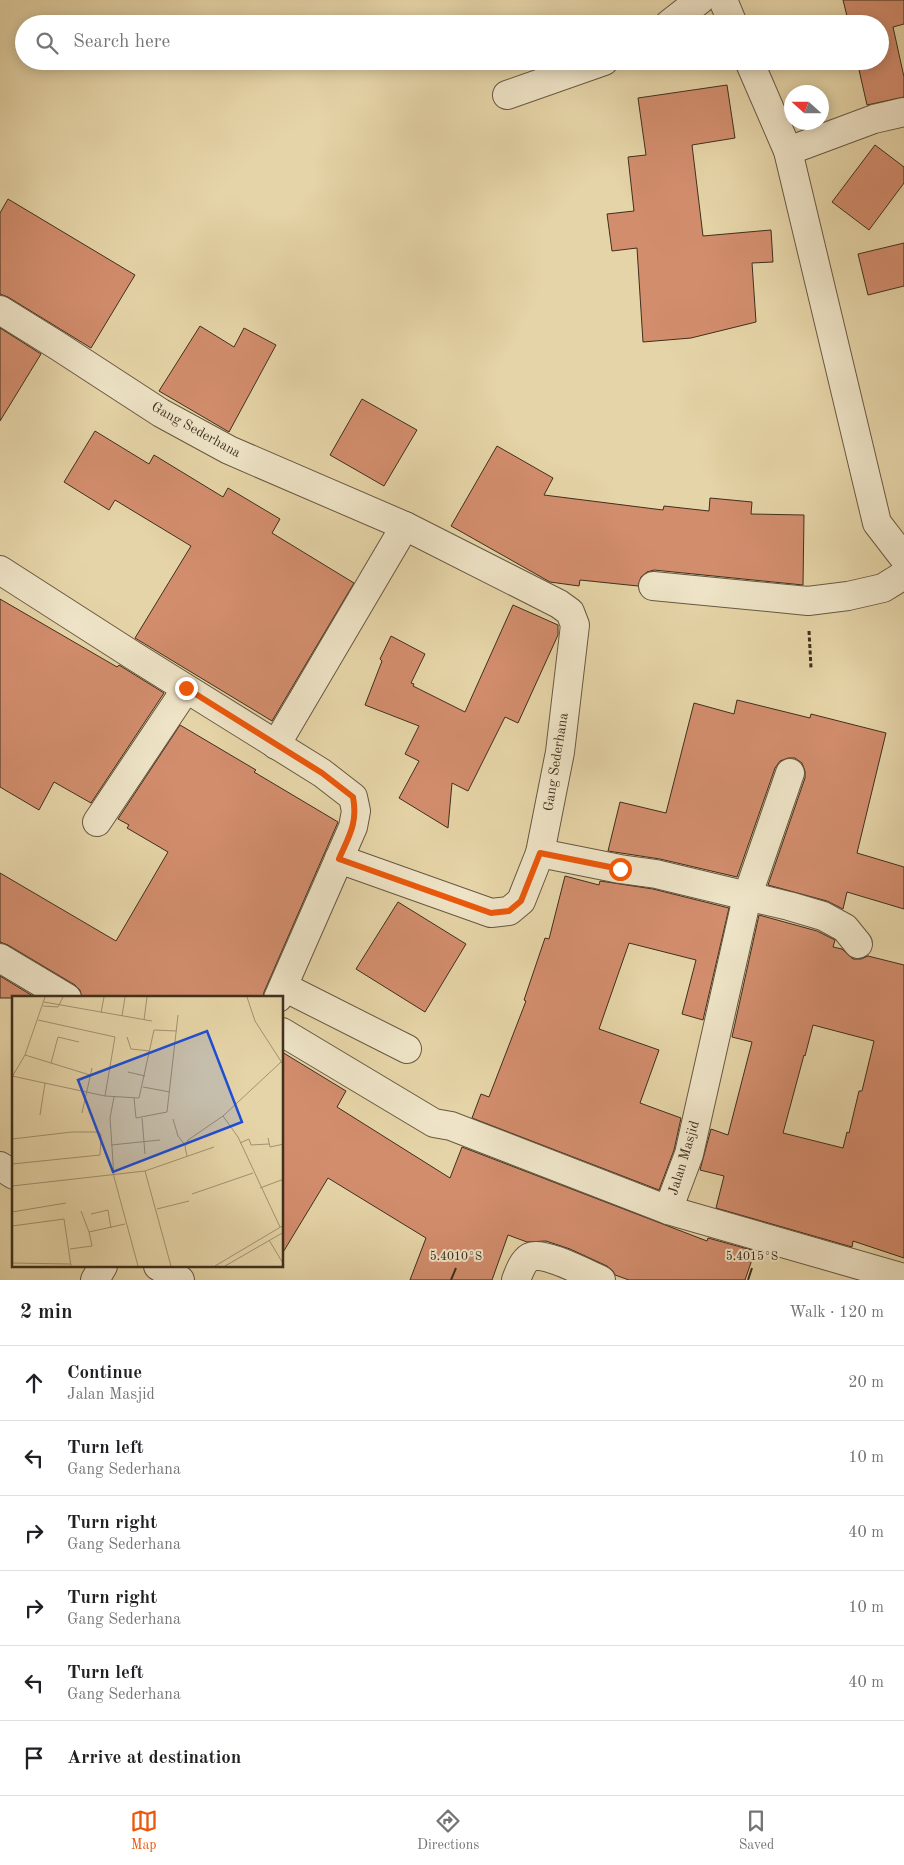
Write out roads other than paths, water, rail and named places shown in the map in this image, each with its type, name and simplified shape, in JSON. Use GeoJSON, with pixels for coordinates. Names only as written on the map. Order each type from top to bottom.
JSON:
{"type":"FeatureCollection","features":[{"type":"Feature","properties":{"kind":"street"},"geometry":{"type":"LineString","coordinates":[[681,15],[700,0]]}},
{"type":"Feature","properties":{"kind":"street"},"geometry":{"type":"LineString","coordinates":[[723,0],[730,15]]}},
{"type":"Feature","properties":{"kind":"street"},"geometry":{"type":"LineString","coordinates":[[507,95],[578,70]]}},
{"type":"Feature","properties":{"kind":"street"},"geometry":{"type":"LineString","coordinates":[[754,70],[788,151],[877,523],[904,558]]}},
{"type":"Feature","properties":{"kind":"street"},"geometry":{"type":"LineString","coordinates":[[788,151],[874,119],[904,112]]}},
{"type":"Feature","properties":{"kind":"street","name":"Gang Sederhana"},"geometry":{"type":"LineString","coordinates":[[0,310],[161,413],[229,450],[405,526],[559,604],[570,612],[574,625],[560,752],[540,853],[521,901],[509,911],[491,913],[339,859]]}},
{"type":"Feature","properties":{"kind":"street"},"geometry":{"type":"LineString","coordinates":[[276,744],[405,526]]}},
{"type":"Feature","properties":{"kind":"street"},"geometry":{"type":"LineString","coordinates":[[0,570],[322,773],[353,797],[356,811],[353,826],[281,992],[407,1049]]}},
{"type":"Feature","properties":{"kind":"street"},"geometry":{"type":"LineString","coordinates":[[653,586],[808,600],[848,596],[882,588],[904,575]]}},
{"type":"Feature","properties":{"kind":"street"},"geometry":{"type":"LineString","coordinates":[[97,822],[186,688]]}},
{"type":"Feature","properties":{"kind":"street","name":"Jalan Masjid"},"geometry":{"type":"LineString","coordinates":[[790,773],[747,897],[689,1154],[668,1210],[904,1278]]}},
{"type":"Feature","properties":{"kind":"street"},"geometry":{"type":"LineString","coordinates":[[540,853],[656,874],[823,916],[845,928],[858,944]]}},
{"type":"Feature","properties":{"kind":"street"},"geometry":{"type":"LineString","coordinates":[[0,958],[64,996]]}},
{"type":"Feature","properties":{"kind":"street"},"geometry":{"type":"LineString","coordinates":[[284,1033],[434,1123],[451,1126],[668,1210]]}},
{"type":"Feature","properties":{"kind":"street"},"geometry":{"type":"LineString","coordinates":[[0,1166],[12,1174]]}},
{"type":"Feature","properties":{"kind":"street"},"geometry":{"type":"LineString","coordinates":[[516,1280],[520,1268],[530,1257],[537,1255],[552,1259],[601,1280]]}},
{"type":"Feature","properties":{"kind":"street"},"geometry":{"type":"LineString","coordinates":[[95,1280],[102,1268]]}},
{"type":"Feature","properties":{"kind":"street"},"geometry":{"type":"LineString","coordinates":[[161,1268],[180,1280]]}}]}
